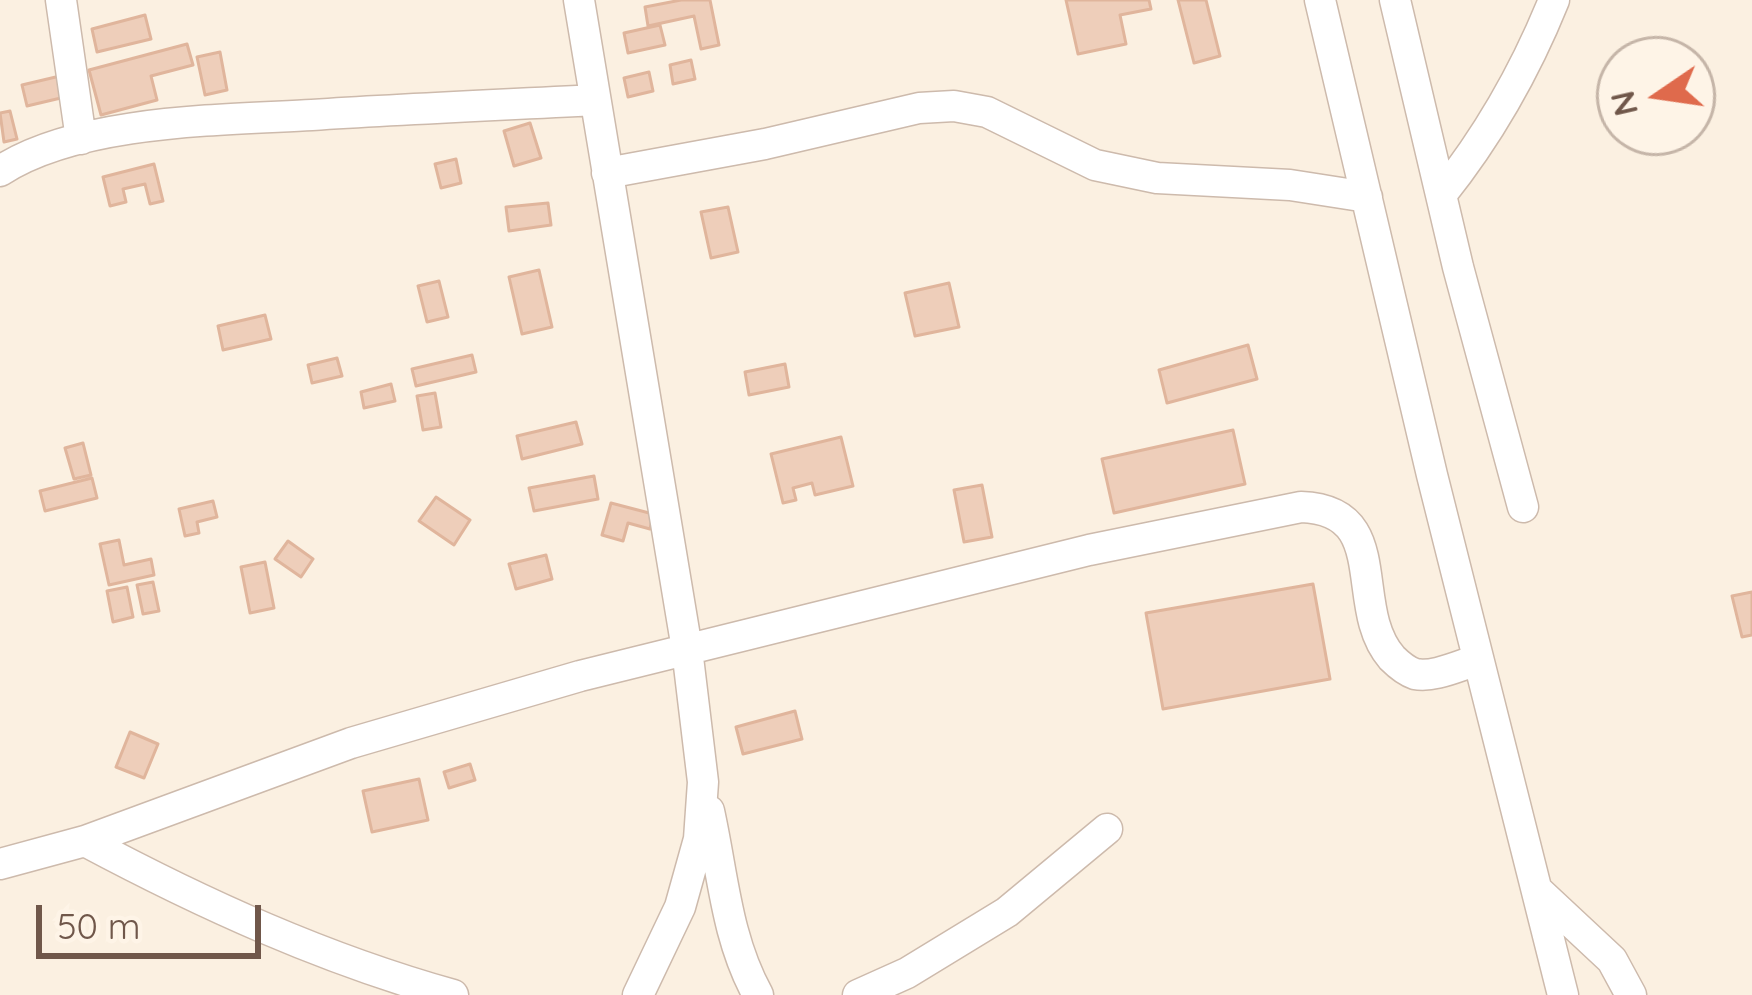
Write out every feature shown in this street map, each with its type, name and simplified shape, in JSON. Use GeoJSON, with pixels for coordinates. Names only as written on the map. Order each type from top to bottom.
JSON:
{"type":"FeatureCollection","features":[{"type":"Feature","properties":{"kind":"street"},"geometry":{"type":"LineString","coordinates":[[62,0],[82,139]]}},
{"type":"Feature","properties":{"kind":"street"},"geometry":{"type":"LineString","coordinates":[[579,0],[687,649],[703,782],[727,914],[758,995]]}},
{"type":"Feature","properties":{"kind":"street"},"geometry":{"type":"LineString","coordinates":[[1320,0],[1563,995]]}},
{"type":"Feature","properties":{"kind":"street"},"geometry":{"type":"LineString","coordinates":[[1395,0],[1523,507]]}},
{"type":"Feature","properties":{"kind":"street"},"geometry":{"type":"LineString","coordinates":[[1441,195],[1505,106],[1554,0]]}},
{"type":"Feature","properties":{"kind":"street"},"geometry":{"type":"LineString","coordinates":[[0,171],[36,151],[82,139],[206,121],[595,100]]}},
{"type":"Feature","properties":{"kind":"street"},"geometry":{"type":"LineString","coordinates":[[607,173],[853,126],[919,108],[954,106],[987,112],[1095,165],[1157,178],[1290,185],[1367,197]]}},
{"type":"Feature","properties":{"kind":"street"},"geometry":{"type":"LineString","coordinates":[[0,864],[86,841],[351,743],[687,649],[1089,550],[1301,507],[1335,513],[1350,523],[1359,538],[1373,624],[1383,648],[1400,666],[1412,674],[1425,674],[1478,660]]}},
{"type":"Feature","properties":{"kind":"street"},"geometry":{"type":"LineString","coordinates":[[638,995],[680,907],[699,839],[703,782]]}},
{"type":"Feature","properties":{"kind":"street"},"geometry":{"type":"LineString","coordinates":[[858,995],[907,974],[1007,912],[1108,829]]}},
{"type":"Feature","properties":{"kind":"street"},"geometry":{"type":"LineString","coordinates":[[86,841],[225,912],[394,979],[453,995]]}},
{"type":"Feature","properties":{"kind":"street"},"geometry":{"type":"LineString","coordinates":[[1537,890],[1612,960],[1631,995]]}},
{"type":"Feature","properties":{"kind":"building"},"geometry":{"type":"Polygon","coordinates":[[[710,0],[719,45],[701,49],[694,16],[648,26],[645,7],[710,0]]]}},
{"type":"Feature","properties":{"kind":"building"},"geometry":{"type":"Polygon","coordinates":[[[1066,0],[1149,0],[1151,9],[1120,15],[1126,44],[1078,54],[1066,0]]]}},
{"type":"Feature","properties":{"kind":"building"},"geometry":{"type":"Polygon","coordinates":[[[1178,0],[1206,0],[1220,56],[1194,63],[1178,0]]]}},
{"type":"Feature","properties":{"kind":"building"},"geometry":{"type":"Polygon","coordinates":[[[145,15],[151,39],[97,52],[92,29],[145,15]]]}},
{"type":"Feature","properties":{"kind":"building"},"geometry":{"type":"Polygon","coordinates":[[[660,25],[665,45],[628,53],[624,33],[660,25]]]}},
{"type":"Feature","properties":{"kind":"building"},"geometry":{"type":"Polygon","coordinates":[[[187,44],[193,65],[151,76],[157,100],[101,115],[89,70],[187,44]]]}},
{"type":"Feature","properties":{"kind":"building"},"geometry":{"type":"Polygon","coordinates":[[[220,52],[227,90],[205,95],[197,57],[220,52]]]}},
{"type":"Feature","properties":{"kind":"building"},"geometry":{"type":"Polygon","coordinates":[[[691,60],[695,79],[673,84],[670,65],[691,60]]]}},
{"type":"Feature","properties":{"kind":"building"},"geometry":{"type":"Polygon","coordinates":[[[649,72],[653,91],[628,97],[624,78],[649,72]]]}},
{"type":"Feature","properties":{"kind":"building"},"geometry":{"type":"Polygon","coordinates":[[[60,76],[65,97],[27,106],[22,85],[60,76]]]}},
{"type":"Feature","properties":{"kind":"building"},"geometry":{"type":"Polygon","coordinates":[[[10,111],[17,139],[4,142],[0,113],[10,111]]]}},
{"type":"Feature","properties":{"kind":"building"},"geometry":{"type":"Polygon","coordinates":[[[530,123],[541,158],[514,166],[504,131],[530,123]]]}},
{"type":"Feature","properties":{"kind":"building"},"geometry":{"type":"Polygon","coordinates":[[[456,159],[461,183],[441,188],[435,164],[456,159]]]}},
{"type":"Feature","properties":{"kind":"building"},"geometry":{"type":"Polygon","coordinates":[[[154,164],[163,201],[150,204],[145,184],[123,189],[126,202],[110,206],[103,177],[154,164]]]}},
{"type":"Feature","properties":{"kind":"building"},"geometry":{"type":"Polygon","coordinates":[[[548,203],[551,225],[509,231],[506,207],[548,203]]]}},
{"type":"Feature","properties":{"kind":"building"},"geometry":{"type":"Polygon","coordinates":[[[728,207],[738,252],[711,258],[701,212],[728,207]]]}},
{"type":"Feature","properties":{"kind":"building"},"geometry":{"type":"Polygon","coordinates":[[[539,270],[552,327],[522,334],[509,277],[539,270]]]}},
{"type":"Feature","properties":{"kind":"building"},"geometry":{"type":"Polygon","coordinates":[[[439,281],[448,317],[427,322],[418,286],[439,281]]]}},
{"type":"Feature","properties":{"kind":"building"},"geometry":{"type":"Polygon","coordinates":[[[949,283],[959,327],[915,336],[905,293],[949,283]]]}},
{"type":"Feature","properties":{"kind":"building"},"geometry":{"type":"Polygon","coordinates":[[[265,315],[271,339],[223,350],[218,326],[265,315]]]}},
{"type":"Feature","properties":{"kind":"building"},"geometry":{"type":"Polygon","coordinates":[[[1248,345],[1257,379],[1167,403],[1159,370],[1248,345]]]}},
{"type":"Feature","properties":{"kind":"building"},"geometry":{"type":"Polygon","coordinates":[[[472,355],[476,372],[416,386],[412,369],[472,355]]]}},
{"type":"Feature","properties":{"kind":"building"},"geometry":{"type":"Polygon","coordinates":[[[337,358],[342,376],[312,383],[308,365],[337,358]]]}},
{"type":"Feature","properties":{"kind":"building"},"geometry":{"type":"Polygon","coordinates":[[[785,364],[789,387],[749,395],[745,372],[785,364]]]}},
{"type":"Feature","properties":{"kind":"building"},"geometry":{"type":"Polygon","coordinates":[[[391,384],[395,401],[364,408],[361,392],[391,384]]]}},
{"type":"Feature","properties":{"kind":"building"},"geometry":{"type":"Polygon","coordinates":[[[435,393],[441,427],[423,430],[417,396],[435,393]]]}},
{"type":"Feature","properties":{"kind":"building"},"geometry":{"type":"Polygon","coordinates":[[[576,422],[582,444],[522,459],[517,436],[576,422]]]}},
{"type":"Feature","properties":{"kind":"building"},"geometry":{"type":"Polygon","coordinates":[[[1233,430],[1245,484],[1114,513],[1102,459],[1233,430]]]}},
{"type":"Feature","properties":{"kind":"building"},"geometry":{"type":"Polygon","coordinates":[[[841,437],[853,486],[815,495],[812,483],[793,488],[796,500],[783,503],[771,454],[841,437]]]}},
{"type":"Feature","properties":{"kind":"building"},"geometry":{"type":"Polygon","coordinates":[[[83,443],[91,475],[74,479],[65,448],[83,443]]]}},
{"type":"Feature","properties":{"kind":"building"},"geometry":{"type":"Polygon","coordinates":[[[594,476],[598,499],[534,511],[529,488],[594,476]]]}},
{"type":"Feature","properties":{"kind":"building"},"geometry":{"type":"Polygon","coordinates":[[[92,478],[97,498],[45,511],[40,491],[92,478]]]}},
{"type":"Feature","properties":{"kind":"building"},"geometry":{"type":"Polygon","coordinates":[[[982,485],[992,537],[964,542],[954,490],[982,485]]]}},
{"type":"Feature","properties":{"kind":"building"},"geometry":{"type":"Polygon","coordinates":[[[436,497],[470,520],[454,545],[419,521],[436,497]]]}},
{"type":"Feature","properties":{"kind":"building"},"geometry":{"type":"Polygon","coordinates":[[[213,501],[217,517],[197,522],[199,533],[185,536],[179,509],[213,501]]]}},
{"type":"Feature","properties":{"kind":"building"},"geometry":{"type":"Polygon","coordinates":[[[611,503],[653,514],[650,529],[628,523],[623,541],[602,535],[611,503]]]}},
{"type":"Feature","properties":{"kind":"building"},"geometry":{"type":"Polygon","coordinates":[[[119,540],[124,565],[151,559],[154,575],[109,585],[100,544],[119,540]]]}},
{"type":"Feature","properties":{"kind":"building"},"geometry":{"type":"Polygon","coordinates":[[[288,541],[313,559],[301,577],[275,559],[288,541]]]}},
{"type":"Feature","properties":{"kind":"building"},"geometry":{"type":"Polygon","coordinates":[[[546,555],[552,579],[516,589],[509,564],[546,555]]]}},
{"type":"Feature","properties":{"kind":"building"},"geometry":{"type":"Polygon","coordinates":[[[265,562],[274,608],[250,613],[241,567],[265,562]]]}},
{"type":"Feature","properties":{"kind":"building"},"geometry":{"type":"Polygon","coordinates":[[[153,582],[159,611],[143,614],[137,585],[153,582]]]}},
{"type":"Feature","properties":{"kind":"building"},"geometry":{"type":"Polygon","coordinates":[[[1313,584],[1330,679],[1163,709],[1146,613],[1313,584]]]}},
{"type":"Feature","properties":{"kind":"building"},"geometry":{"type":"Polygon","coordinates":[[[127,587],[133,617],[113,622],[107,591],[127,587]]]}},
{"type":"Feature","properties":{"kind":"building"},"geometry":{"type":"Polygon","coordinates":[[[1752,592],[1752,635],[1742,637],[1732,596],[1752,592]]]}},
{"type":"Feature","properties":{"kind":"building"},"geometry":{"type":"Polygon","coordinates":[[[795,711],[802,739],[743,754],[736,727],[795,711]]]}},
{"type":"Feature","properties":{"kind":"building"},"geometry":{"type":"Polygon","coordinates":[[[130,732],[158,744],[144,778],[116,767],[130,732]]]}},
{"type":"Feature","properties":{"kind":"building"},"geometry":{"type":"Polygon","coordinates":[[[470,764],[475,780],[449,788],[444,772],[470,764]]]}},
{"type":"Feature","properties":{"kind":"building"},"geometry":{"type":"Polygon","coordinates":[[[419,779],[428,820],[372,832],[363,791],[419,779]]]}}]}
